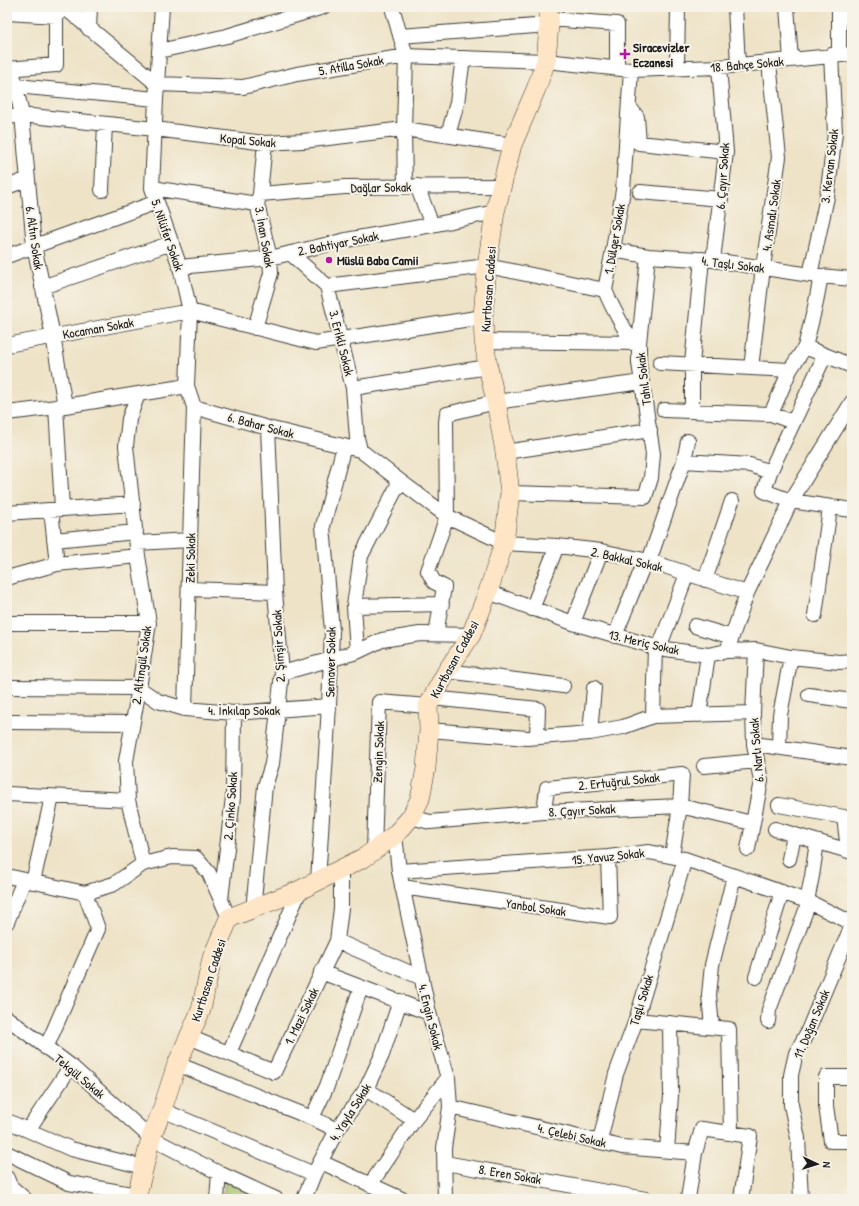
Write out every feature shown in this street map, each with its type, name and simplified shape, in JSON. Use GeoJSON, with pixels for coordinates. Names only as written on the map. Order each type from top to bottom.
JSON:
{"type":"FeatureCollection","features":[{"type":"Feature","properties":{"kind":"main road","name":"Kurtbasan Caddesi"},"geometry":{"type":"LineString","coordinates":[[137,1197],[151,1138],[177,1064],[201,1010],[212,958],[229,918],[253,910],[300,890],[365,857],[395,835],[411,817],[420,799],[426,768],[430,702],[447,671],[471,635],[488,592],[504,543],[510,493],[505,452],[484,341],[483,317],[495,212],[512,145],[536,89],[546,61],[549,17]]}},
{"type":"Feature","properties":{"kind":"street"},"geometry":{"type":"LineString","coordinates":[[90,7],[90,29]]}},
{"type":"Feature","properties":{"kind":"street","name":"5. Nilüfer Sokak"},"geometry":{"type":"LineString","coordinates":[[162,7],[152,188],[180,267],[190,311],[187,386]]}},
{"type":"Feature","properties":{"kind":"street"},"geometry":{"type":"LineString","coordinates":[[159,51],[226,36],[323,7]]}},
{"type":"Feature","properties":{"kind":"street"},"geometry":{"type":"LineString","coordinates":[[392,7],[406,56],[404,129],[411,186],[432,225]]}},
{"type":"Feature","properties":{"kind":"street"},"geometry":{"type":"LineString","coordinates":[[677,68],[678,7]]}},
{"type":"Feature","properties":{"kind":"street"},"geometry":{"type":"LineString","coordinates":[[736,7],[738,65]]}},
{"type":"Feature","properties":{"kind":"street"},"geometry":{"type":"LineString","coordinates":[[787,7],[791,60]]}},
{"type":"Feature","properties":{"kind":"street","name":"3. Kervan Sokak"},"geometry":{"type":"LineString","coordinates":[[770,414],[790,370],[805,347],[815,307],[815,276],[835,133],[841,55],[839,7]]}},
{"type":"Feature","properties":{"kind":"street"},"geometry":{"type":"LineString","coordinates":[[10,69],[56,65],[62,10]]}},
{"type":"Feature","properties":{"kind":"street"},"geometry":{"type":"LineString","coordinates":[[7,13],[62,10],[90,29],[157,84]]}},
{"type":"Feature","properties":{"kind":"street"},"geometry":{"type":"LineString","coordinates":[[400,36],[549,17],[617,24],[616,68]]}},
{"type":"Feature","properties":{"kind":"street","name":"18. Bahçe Sokak"},"geometry":{"type":"LineString","coordinates":[[546,61],[631,70],[719,67],[841,55]]}},
{"type":"Feature","properties":{"kind":"street","name":"5. Atilla Sokak"},"geometry":{"type":"LineString","coordinates":[[157,84],[243,87],[297,74],[406,56],[546,61]]}},
{"type":"Feature","properties":{"kind":"street"},"geometry":{"type":"LineString","coordinates":[[448,135],[457,103],[463,58]]}},
{"type":"Feature","properties":{"kind":"street","name":"4. Asmalı Sokak"},"geometry":{"type":"LineString","coordinates":[[751,368],[763,267],[779,157],[769,63]]}},
{"type":"Feature","properties":{"kind":"street","name":"6. Çayır Sokak"},"geometry":{"type":"LineString","coordinates":[[692,411],[692,364],[708,260],[721,200],[726,152],[719,67]]}},
{"type":"Feature","properties":{"kind":"street","name":"6. Altın Sokak"},"geometry":{"type":"LineString","coordinates":[[10,69],[16,86],[22,115],[34,246],[53,336],[60,406],[54,540],[57,564]]}},
{"type":"Feature","properties":{"kind":"street","name":"1. Dülger Sokak"},"geometry":{"type":"LineString","coordinates":[[328,286],[488,266],[605,290],[623,190],[631,70]]}},
{"type":"Feature","properties":{"kind":"street"},"geometry":{"type":"LineString","coordinates":[[16,86],[156,100]]}},
{"type":"Feature","properties":{"kind":"street"},"geometry":{"type":"LineString","coordinates":[[629,107],[637,117],[639,143],[726,152]]}},
{"type":"Feature","properties":{"kind":"street","name":"Kopal Sokak"},"geometry":{"type":"LineString","coordinates":[[7,117],[22,115],[155,129],[264,144],[404,129],[512,145]]}},
{"type":"Feature","properties":{"kind":"street"},"geometry":{"type":"LineString","coordinates":[[102,190],[105,124]]}},
{"type":"Feature","properties":{"kind":"street","name":"3. İnan Sokak"},"geometry":{"type":"LineString","coordinates":[[255,328],[271,273],[270,258],[259,199],[264,144]]}},
{"type":"Feature","properties":{"kind":"street"},"geometry":{"type":"LineString","coordinates":[[7,186],[28,179]]}},
{"type":"Feature","properties":{"kind":"street","name":"Dağlar Sokak"},"geometry":{"type":"LineString","coordinates":[[152,188],[259,199],[345,187],[502,186]]}},
{"type":"Feature","properties":{"kind":"street"},"geometry":{"type":"LineString","coordinates":[[640,192],[721,200]]}},
{"type":"Feature","properties":{"kind":"street"},"geometry":{"type":"LineString","coordinates":[[7,256],[157,202]]}},
{"type":"Feature","properties":{"kind":"street","name":"2. Bahtiyar Sokak"},"geometry":{"type":"LineString","coordinates":[[180,267],[270,258],[346,240],[495,212]]}},
{"type":"Feature","properties":{"kind":"street"},"geometry":{"type":"LineString","coordinates":[[42,287],[172,243]]}},
{"type":"Feature","properties":{"kind":"street","name":"4. Taşlı Sokak"},"geometry":{"type":"LineString","coordinates":[[613,250],[648,256],[708,260],[763,267],[815,276],[852,278]]}},
{"type":"Feature","properties":{"kind":"street"},"geometry":{"type":"LineString","coordinates":[[290,253],[328,286]]}},
{"type":"Feature","properties":{"kind":"street","name":"Tahıl Sokak"},"geometry":{"type":"LineString","coordinates":[[510,493],[645,497],[651,478],[654,454],[636,343],[648,256]]}},
{"type":"Feature","properties":{"kind":"street","name":"3. Erikli Sokak"},"geometry":{"type":"LineString","coordinates":[[328,286],[352,388],[357,438],[360,450]]}},
{"type":"Feature","properties":{"kind":"street"},"geometry":{"type":"LineString","coordinates":[[605,290],[610,306],[636,343]]}},
{"type":"Feature","properties":{"kind":"street"},"geometry":{"type":"LineString","coordinates":[[190,311],[316,343],[340,338],[483,317]]}},
{"type":"Feature","properties":{"kind":"street","name":"Kocaman Sokak"},"geometry":{"type":"LineString","coordinates":[[7,345],[190,311]]}},
{"type":"Feature","properties":{"kind":"street"},"geometry":{"type":"LineString","coordinates":[[484,341],[636,343]]}},
{"type":"Feature","properties":{"kind":"street"},"geometry":{"type":"LineString","coordinates":[[805,347],[852,366]]}},
{"type":"Feature","properties":{"kind":"street"},"geometry":{"type":"LineString","coordinates":[[825,355],[770,472],[764,491],[791,501],[830,508],[851,509]]}},
{"type":"Feature","properties":{"kind":"street"},"geometry":{"type":"LineString","coordinates":[[660,364],[692,364],[790,370]]}},
{"type":"Feature","properties":{"kind":"street"},"geometry":{"type":"LineString","coordinates":[[352,388],[488,367]]}},
{"type":"Feature","properties":{"kind":"street"},"geometry":{"type":"LineString","coordinates":[[436,634],[444,587],[434,582],[428,571],[448,516],[446,414],[496,402],[642,382]]}},
{"type":"Feature","properties":{"kind":"street"},"geometry":{"type":"LineString","coordinates":[[7,413],[187,386],[194,407]]}},
{"type":"Feature","properties":{"kind":"street","name":"2. Altıngül Sokak"},"geometry":{"type":"LineString","coordinates":[[138,394],[129,419],[126,446],[137,544],[149,623],[126,761],[128,800],[143,864]]}},
{"type":"Feature","properties":{"kind":"street"},"geometry":{"type":"LineString","coordinates":[[727,651],[747,593],[791,501],[852,402]]}},
{"type":"Feature","properties":{"kind":"street","name":"6. Bahar Sokak"},"geometry":{"type":"LineString","coordinates":[[194,407],[268,428],[360,450],[448,516],[504,543]]}},
{"type":"Feature","properties":{"kind":"street","name":"Zeki Sokak"},"geometry":{"type":"LineString","coordinates":[[185,709],[194,407]]}},
{"type":"Feature","properties":{"kind":"street"},"geometry":{"type":"LineString","coordinates":[[664,410],[770,414],[793,422]]}},
{"type":"Feature","properties":{"kind":"street","name":"2. Şimşir Sokak"},"geometry":{"type":"LineString","coordinates":[[253,910],[265,786],[272,764],[282,673],[275,592],[268,428]]}},
{"type":"Feature","properties":{"kind":"street"},"geometry":{"type":"LineString","coordinates":[[505,452],[650,430]]}},
{"type":"Feature","properties":{"kind":"street"},"geometry":{"type":"LineString","coordinates":[[616,636],[647,561],[684,461],[688,441]]}},
{"type":"Feature","properties":{"kind":"street","name":"Semaver Sokak"},"geometry":{"type":"LineString","coordinates":[[318,881],[329,706],[332,630],[323,526],[344,446]]}},
{"type":"Feature","properties":{"kind":"street"},"geometry":{"type":"LineString","coordinates":[[684,461],[750,465],[770,472]]}},
{"type":"Feature","properties":{"kind":"street"},"geometry":{"type":"LineString","coordinates":[[357,652],[354,606],[361,556],[400,481]]}},
{"type":"Feature","properties":{"kind":"street"},"geometry":{"type":"LineString","coordinates":[[705,580],[732,501]]}},
{"type":"Feature","properties":{"kind":"street"},"geometry":{"type":"LineString","coordinates":[[7,514],[133,504]]}},
{"type":"Feature","properties":{"kind":"street"},"geometry":{"type":"LineString","coordinates":[[814,614],[830,508]]}},
{"type":"Feature","properties":{"kind":"street"},"geometry":{"type":"LineString","coordinates":[[54,540],[137,544],[190,540]]}},
{"type":"Feature","properties":{"kind":"street","name":"2. Bakkal Sokak"},"geometry":{"type":"LineString","coordinates":[[504,543],[557,546],[601,551],[647,561],[747,593]]}},
{"type":"Feature","properties":{"kind":"street"},"geometry":{"type":"LineString","coordinates":[[7,578],[137,544]]}},
{"type":"Feature","properties":{"kind":"street"},"geometry":{"type":"LineString","coordinates":[[532,609],[557,546]]}},
{"type":"Feature","properties":{"kind":"street"},"geometry":{"type":"LineString","coordinates":[[573,623],[601,551]]}},
{"type":"Feature","properties":{"kind":"street"},"geometry":{"type":"LineString","coordinates":[[653,716],[657,647],[687,574]]}},
{"type":"Feature","properties":{"kind":"street"},"geometry":{"type":"LineString","coordinates":[[189,589],[275,592]]}},
{"type":"Feature","properties":{"kind":"street","name":"13. Meriç Sokak"},"geometry":{"type":"LineString","coordinates":[[488,592],[573,623],[657,647],[708,655],[727,651],[756,650],[791,657],[839,662],[852,661]]}},
{"type":"Feature","properties":{"kind":"street"},"geometry":{"type":"LineString","coordinates":[[354,606],[442,604]]}},
{"type":"Feature","properties":{"kind":"street"},"geometry":{"type":"LineString","coordinates":[[7,623],[149,623]]}},
{"type":"Feature","properties":{"kind":"street"},"geometry":{"type":"LineString","coordinates":[[695,626],[732,637]]}},
{"type":"Feature","properties":{"kind":"street"},"geometry":{"type":"LineString","coordinates":[[282,673],[357,652],[382,640],[420,634],[471,635]]}},
{"type":"Feature","properties":{"kind":"street","name":"6. Narlı Sokak"},"geometry":{"type":"LineString","coordinates":[[748,849],[761,781],[754,744],[753,713],[756,650]]}},
{"type":"Feature","properties":{"kind":"street"},"geometry":{"type":"LineString","coordinates":[[699,715],[708,655]]}},
{"type":"Feature","properties":{"kind":"street"},"geometry":{"type":"LineString","coordinates":[[779,747],[780,715],[791,657]]}},
{"type":"Feature","properties":{"kind":"street"},"geometry":{"type":"LineString","coordinates":[[447,671],[563,686]]}},
{"type":"Feature","properties":{"kind":"street"},"geometry":{"type":"LineString","coordinates":[[7,687],[139,688]]}},
{"type":"Feature","properties":{"kind":"street","name":"4. İnkılap Sokak"},"geometry":{"type":"LineString","coordinates":[[139,688],[158,701],[185,709],[234,713],[329,706]]}},
{"type":"Feature","properties":{"kind":"street"},"geometry":{"type":"LineString","coordinates":[[590,733],[594,688]]}},
{"type":"Feature","properties":{"kind":"street"},"geometry":{"type":"LineString","coordinates":[[809,695],[852,701]]}},
{"type":"Feature","properties":{"kind":"street","name":"Zengin Sokak"},"geometry":{"type":"LineString","coordinates":[[374,850],[379,702],[430,702]]}},
{"type":"Feature","properties":{"kind":"street"},"geometry":{"type":"LineString","coordinates":[[430,702],[538,709],[537,737]]}},
{"type":"Feature","properties":{"kind":"street","name":"2. Çinko Sokak"},"geometry":{"type":"LineString","coordinates":[[221,899],[233,797],[234,713]]}},
{"type":"Feature","properties":{"kind":"street"},"geometry":{"type":"LineString","coordinates":[[429,730],[527,738],[590,733],[623,727],[653,716],[753,713]]}},
{"type":"Feature","properties":{"kind":"street"},"geometry":{"type":"LineString","coordinates":[[7,722],[132,723]]}},
{"type":"Feature","properties":{"kind":"street"},"geometry":{"type":"LineString","coordinates":[[754,744],[852,758]]}},
{"type":"Feature","properties":{"kind":"street"},"geometry":{"type":"LineString","coordinates":[[704,766],[757,762]]}},
{"type":"Feature","properties":{"kind":"street","name":"2. Ertuğrul Sokak"},"geometry":{"type":"LineString","coordinates":[[544,812],[547,788],[682,774],[680,806]]}},
{"type":"Feature","properties":{"kind":"street"},"geometry":{"type":"LineString","coordinates":[[7,794],[128,800]]}},
{"type":"Feature","properties":{"kind":"street"},"geometry":{"type":"LineString","coordinates":[[7,922],[28,881],[52,796]]}},
{"type":"Feature","properties":{"kind":"street"},"geometry":{"type":"LineString","coordinates":[[775,828],[850,851],[844,817],[779,805]]}},
{"type":"Feature","properties":{"kind":"street","name":"8. Çayır Sokak"},"geometry":{"type":"LineString","coordinates":[[411,817],[430,822],[544,812],[680,806],[752,824]]}},
{"type":"Feature","properties":{"kind":"street","name":"Taşlı Sokak"},"geometry":{"type":"LineString","coordinates":[[600,1141],[616,1074],[636,1020],[678,857],[680,806]]}},
{"type":"Feature","properties":{"kind":"street","name":"4. Engin Sokak"},"geometry":{"type":"LineString","coordinates":[[395,835],[399,872],[429,1013],[448,1078],[450,1107],[444,1148],[445,1199]]}},
{"type":"Feature","properties":{"kind":"street"},"geometry":{"type":"LineString","coordinates":[[789,859],[794,835]]}},
{"type":"Feature","properties":{"kind":"street"},"geometry":{"type":"LineString","coordinates":[[768,1021],[770,1010],[808,902],[817,842]]}},
{"type":"Feature","properties":{"kind":"street","name":"15. Yavuz Sokak"},"geometry":{"type":"LineString","coordinates":[[399,872],[608,857],[649,852],[678,857],[782,892],[808,902],[852,924]]}},
{"type":"Feature","properties":{"kind":"street"},"geometry":{"type":"LineString","coordinates":[[7,876],[85,893],[114,884],[143,864],[172,857],[196,858],[209,873],[229,918]]}},
{"type":"Feature","properties":{"kind":"street","name":"Yanbol Sokak"},"geometry":{"type":"LineString","coordinates":[[402,887],[610,918],[608,857]]}},
{"type":"Feature","properties":{"kind":"street","name":"1. Mazi Sokak"},"geometry":{"type":"LineString","coordinates":[[189,1037],[274,1072],[337,941],[341,908],[341,870]]}},
{"type":"Feature","properties":{"kind":"street"},"geometry":{"type":"LineString","coordinates":[[712,1027],[709,995],[712,965],[734,876]]}},
{"type":"Feature","properties":{"kind":"street"},"geometry":{"type":"LineString","coordinates":[[229,1053],[300,890]]}},
{"type":"Feature","properties":{"kind":"street"},"geometry":{"type":"LineString","coordinates":[[756,977],[782,892]]}},
{"type":"Feature","properties":{"kind":"street"},"geometry":{"type":"LineString","coordinates":[[46,1048],[98,929],[85,893]]}},
{"type":"Feature","properties":{"kind":"street","name":"11. Doğan Sokak"},"geometry":{"type":"LineString","coordinates":[[801,1199],[798,1138],[791,1105],[791,1075],[796,1053],[807,1033],[852,924]]}},
{"type":"Feature","properties":{"kind":"street"},"geometry":{"type":"LineString","coordinates":[[337,941],[422,978]]}},
{"type":"Feature","properties":{"kind":"street"},"geometry":{"type":"LineString","coordinates":[[321,972],[429,1013]]}},
{"type":"Feature","properties":{"kind":"street"},"geometry":{"type":"LineString","coordinates":[[312,1118],[327,1086],[361,987]]}},
{"type":"Feature","properties":{"kind":"street","name":"4. Yayla Sokak"},"geometry":{"type":"LineString","coordinates":[[304,1199],[317,1168],[337,1130],[366,1089],[382,1055],[400,1001]]}},
{"type":"Feature","properties":{"kind":"street","name":"Tekgül Sokak"},"geometry":{"type":"LineString","coordinates":[[7,1018],[71,1066],[151,1138],[271,1198]]}},
{"type":"Feature","properties":{"kind":"street"},"geometry":{"type":"LineString","coordinates":[[636,1020],[729,1029],[731,1133]]}},
{"type":"Feature","properties":{"kind":"street"},"geometry":{"type":"LineString","coordinates":[[667,1151],[671,1095],[670,1023]]}},
{"type":"Feature","properties":{"kind":"street"},"geometry":{"type":"LineString","coordinates":[[177,1064],[312,1118],[337,1130]]}},
{"type":"Feature","properties":{"kind":"street"},"geometry":{"type":"LineString","coordinates":[[28,1130],[71,1066]]}},
{"type":"Feature","properties":{"kind":"street"},"geometry":{"type":"LineString","coordinates":[[852,1077],[826,1077],[826,1106],[831,1141],[852,1141]]}},
{"type":"Feature","properties":{"kind":"street"},"geometry":{"type":"LineString","coordinates":[[370,1185],[414,1120],[448,1078]]}},
{"type":"Feature","properties":{"kind":"street"},"geometry":{"type":"LineString","coordinates":[[366,1089],[414,1120]]}},
{"type":"Feature","properties":{"kind":"street","name":"4. Çelebi Sokak"},"geometry":{"type":"LineString","coordinates":[[450,1107],[622,1147],[695,1153]]}},
{"type":"Feature","properties":{"kind":"street"},"geometry":{"type":"LineString","coordinates":[[162,1110],[317,1168],[370,1185],[402,1199]]}},
{"type":"Feature","properties":{"kind":"street"},"geometry":{"type":"LineString","coordinates":[[7,1121],[72,1149],[144,1167]]}},
{"type":"Feature","properties":{"kind":"street"},"geometry":{"type":"LineString","coordinates":[[688,1199],[695,1153],[702,1129],[750,1136],[741,1199]]}},
{"type":"Feature","properties":{"kind":"street"},"geometry":{"type":"LineString","coordinates":[[7,1153],[69,1183],[137,1197]]}},
{"type":"Feature","properties":{"kind":"street","name":"8. Eren Sokak"},"geometry":{"type":"LineString","coordinates":[[445,1163],[646,1199]]}},
{"type":"Feature","properties":{"kind":"street"},"geometry":{"type":"LineString","coordinates":[[217,1199],[219,1173]]}},
{"type":"Feature","properties":{"kind":"street"},"geometry":{"type":"LineString","coordinates":[[7,1178],[10,1186],[25,1199]]}},
{"type":"Feature","properties":{"kind":"green space"},"geometry":{"type":"Polygon","coordinates":[[[7,882],[16,885],[7,908],[7,882]]]}},
{"type":"Feature","properties":{"kind":"green space"},"geometry":{"type":"Polygon","coordinates":[[[225,1181],[261,1199],[223,1199],[225,1181]]]}},
{"type":"Feature","properties":{"kind":"place","name":"Siracevizler Eczanesi"},"geometry":{"type":"Point","coordinates":[625,54]}},
{"type":"Feature","properties":{"kind":"place","name":"Müslü Baba Camii"},"geometry":{"type":"Point","coordinates":[329,260]}}]}
